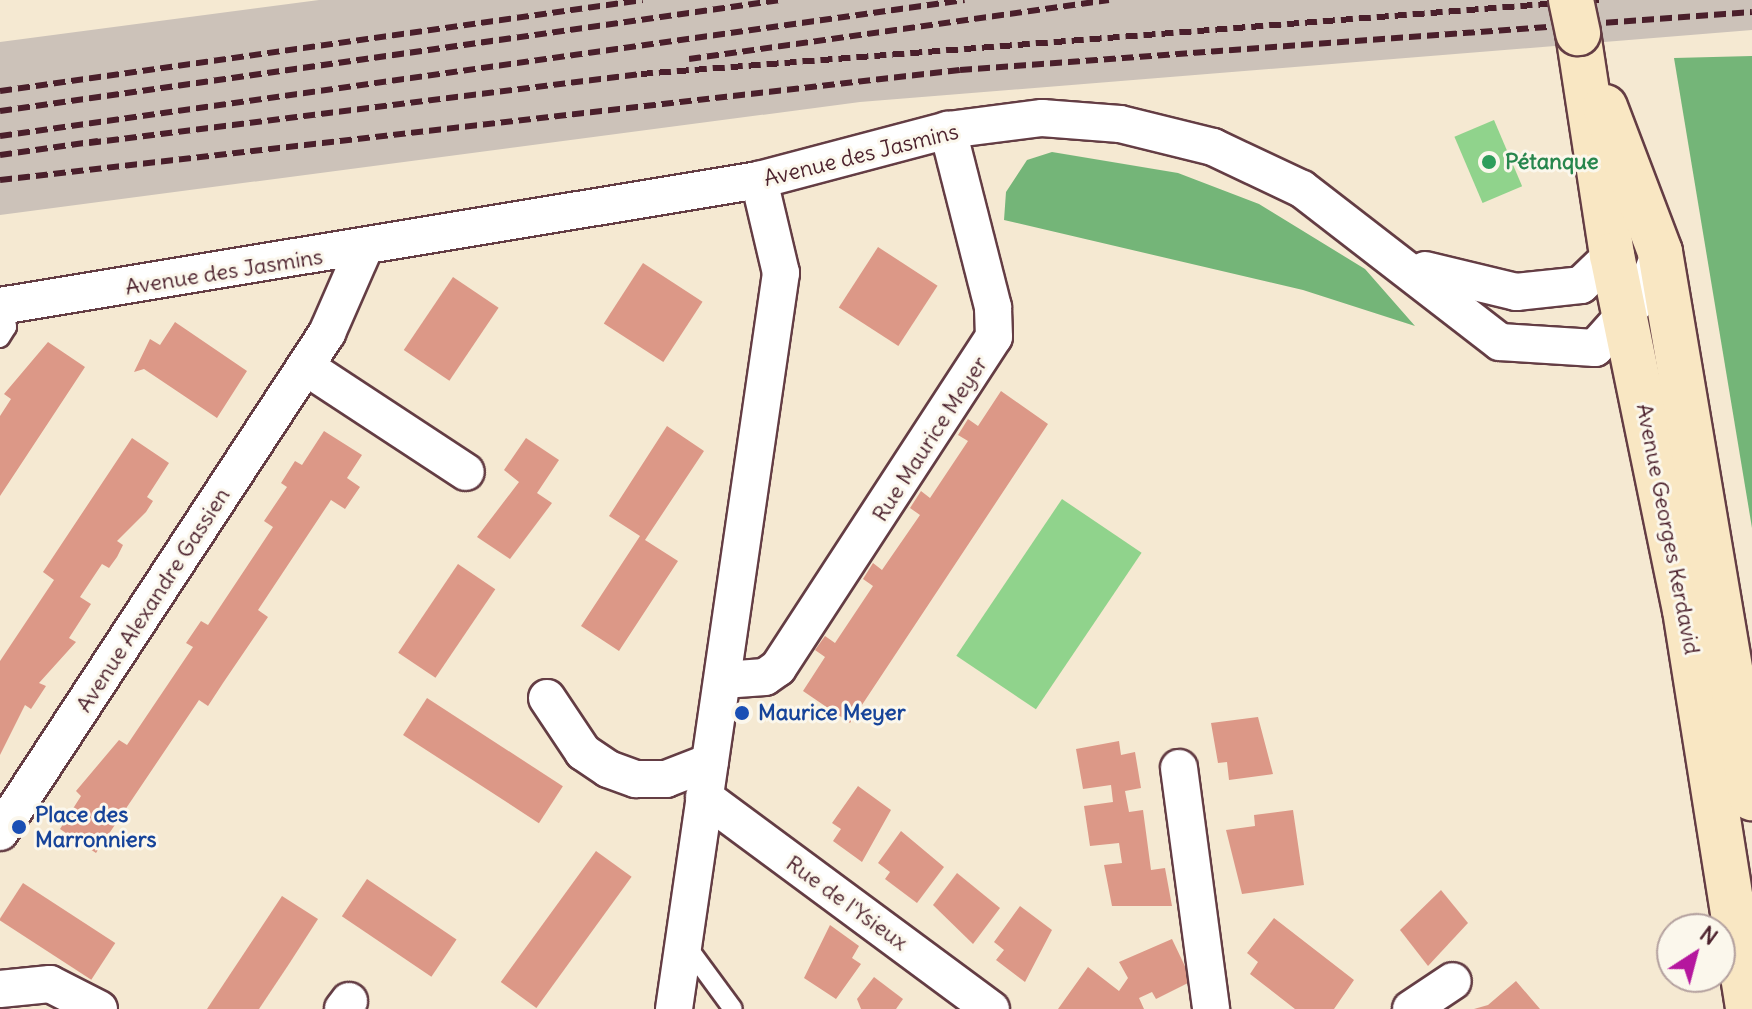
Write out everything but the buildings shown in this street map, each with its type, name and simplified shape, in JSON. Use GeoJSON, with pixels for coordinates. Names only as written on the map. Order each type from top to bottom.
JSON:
{"type":"FeatureCollection","features":[{"type":"Feature","properties":{"kind":"main road","name":"Avenue Georges Kerdavid"},"geometry":{"type":"LineString","coordinates":[[1576,28],[1660,252],[1691,421],[1752,798]]}},
{"type":"Feature","properties":{"kind":"main road","name":"Avenue Georges Kerdavid"},"geometry":{"type":"LineString","coordinates":[[1576,28],[1612,255],[1685,610],[1748,1009]]}},
{"type":"Feature","properties":{"kind":"street","name":"Avenue des Jasmins"},"geometry":{"type":"LineString","coordinates":[[1,316],[759,180],[948,130],[1042,118],[1120,124],[1213,147],[1302,189],[1405,263],[1500,342],[1595,348],[1626,319],[1660,252]]}},
{"type":"Feature","properties":{"kind":"street","name":"Rue Maurice Meyer"},"geometry":{"type":"LineString","coordinates":[[723,680],[765,677],[778,668],[994,337],[993,307],[948,130]]}},
{"type":"Feature","properties":{"kind":"street"},"geometry":{"type":"LineString","coordinates":[[674,1009],[781,273],[759,180]]}},
{"type":"Feature","properties":{"kind":"street","name":"Avenue Alexandre Gassien"},"geometry":{"type":"LineString","coordinates":[[0,832],[306,367],[363,251]]}},
{"type":"Feature","properties":{"kind":"street"},"geometry":{"type":"LineString","coordinates":[[1405,263],[1516,292],[1581,285],[1612,255]]}},
{"type":"Feature","properties":{"kind":"street"},"geometry":{"type":"LineString","coordinates":[[1581,285],[1626,319],[1659,350],[1691,421]]}},
{"type":"Feature","properties":{"kind":"street"},"geometry":{"type":"LineString","coordinates":[[306,367],[466,472]]}},
{"type":"Feature","properties":{"kind":"street"},"geometry":{"type":"LineString","coordinates":[[547,698],[583,752],[608,769],[636,779],[707,780]]}},
{"type":"Feature","properties":{"kind":"street"},"geometry":{"type":"LineString","coordinates":[[1179,768],[1211,1009]]}},
{"type":"Feature","properties":{"kind":"street","name":"Rue de l'Ysieux"},"geometry":{"type":"LineString","coordinates":[[707,780],[991,1009]]}},
{"type":"Feature","properties":{"kind":"street"},"geometry":{"type":"LineString","coordinates":[[1411,1009],[1453,981]]}},
{"type":"Feature","properties":{"kind":"street"},"geometry":{"type":"LineString","coordinates":[[0,989],[50,984],[99,1009]]}},
{"type":"Feature","properties":{"kind":"lane"},"geometry":{"type":"LineString","coordinates":[[683,940],[733,1009]]}},
{"type":"Feature","properties":{"kind":"shaded area"},"geometry":{"type":"Polygon","coordinates":[[[319,0],[1752,0],[1752,30],[860,102],[0,215],[0,42],[319,0]]]}},
{"type":"Feature","properties":{"kind":"green space"},"geometry":{"type":"Polygon","coordinates":[[[1752,56],[1752,528],[1674,58],[1752,56]]]}},
{"type":"Feature","properties":{"kind":"green space","name":"Pétanque"},"geometry":{"type":"Polygon","coordinates":[[[1494,120],[1522,186],[1483,203],[1454,137],[1494,120]]]}},
{"type":"Feature","properties":{"kind":"green space"},"geometry":{"type":"Polygon","coordinates":[[[1052,152],[1178,173],[1259,204],[1365,269],[1415,326],[1303,290],[1004,220],[1006,192],[1027,160],[1052,152]]]}},
{"type":"Feature","properties":{"kind":"green space"},"geometry":{"type":"Polygon","coordinates":[[[1062,499],[1142,553],[1036,709],[956,656],[1062,499]]]}},
{"type":"Feature","properties":{"kind":"railway"},"geometry":{"type":"LineString","coordinates":[[0,91],[643,0]]}},
{"type":"Feature","properties":{"kind":"railway"},"geometry":{"type":"LineString","coordinates":[[0,111],[780,0]]}},
{"type":"Feature","properties":{"kind":"railway"},"geometry":{"type":"LineString","coordinates":[[0,136],[964,0]]}},
{"type":"Feature","properties":{"kind":"railway"},"geometry":{"type":"LineString","coordinates":[[689,59],[1109,0]]}},
{"type":"Feature","properties":{"kind":"railway"},"geometry":{"type":"LineString","coordinates":[[89,143],[641,74],[1599,0]]}},
{"type":"Feature","properties":{"kind":"railway"},"geometry":{"type":"LineString","coordinates":[[0,180],[960,70],[1752,12]]}},
{"type":"Feature","properties":{"kind":"railway"},"geometry":{"type":"LineString","coordinates":[[0,155],[98,141]]}},
{"type":"Feature","properties":{"kind":"place","name":"Pétanque"},"geometry":{"type":"Point","coordinates":[1489,162]}},
{"type":"Feature","properties":{"kind":"place","name":"Maurice Meyer"},"geometry":{"type":"Point","coordinates":[742,713]}},
{"type":"Feature","properties":{"kind":"place","name":"Place des Marronniers"},"geometry":{"type":"Point","coordinates":[19,827]}}]}
